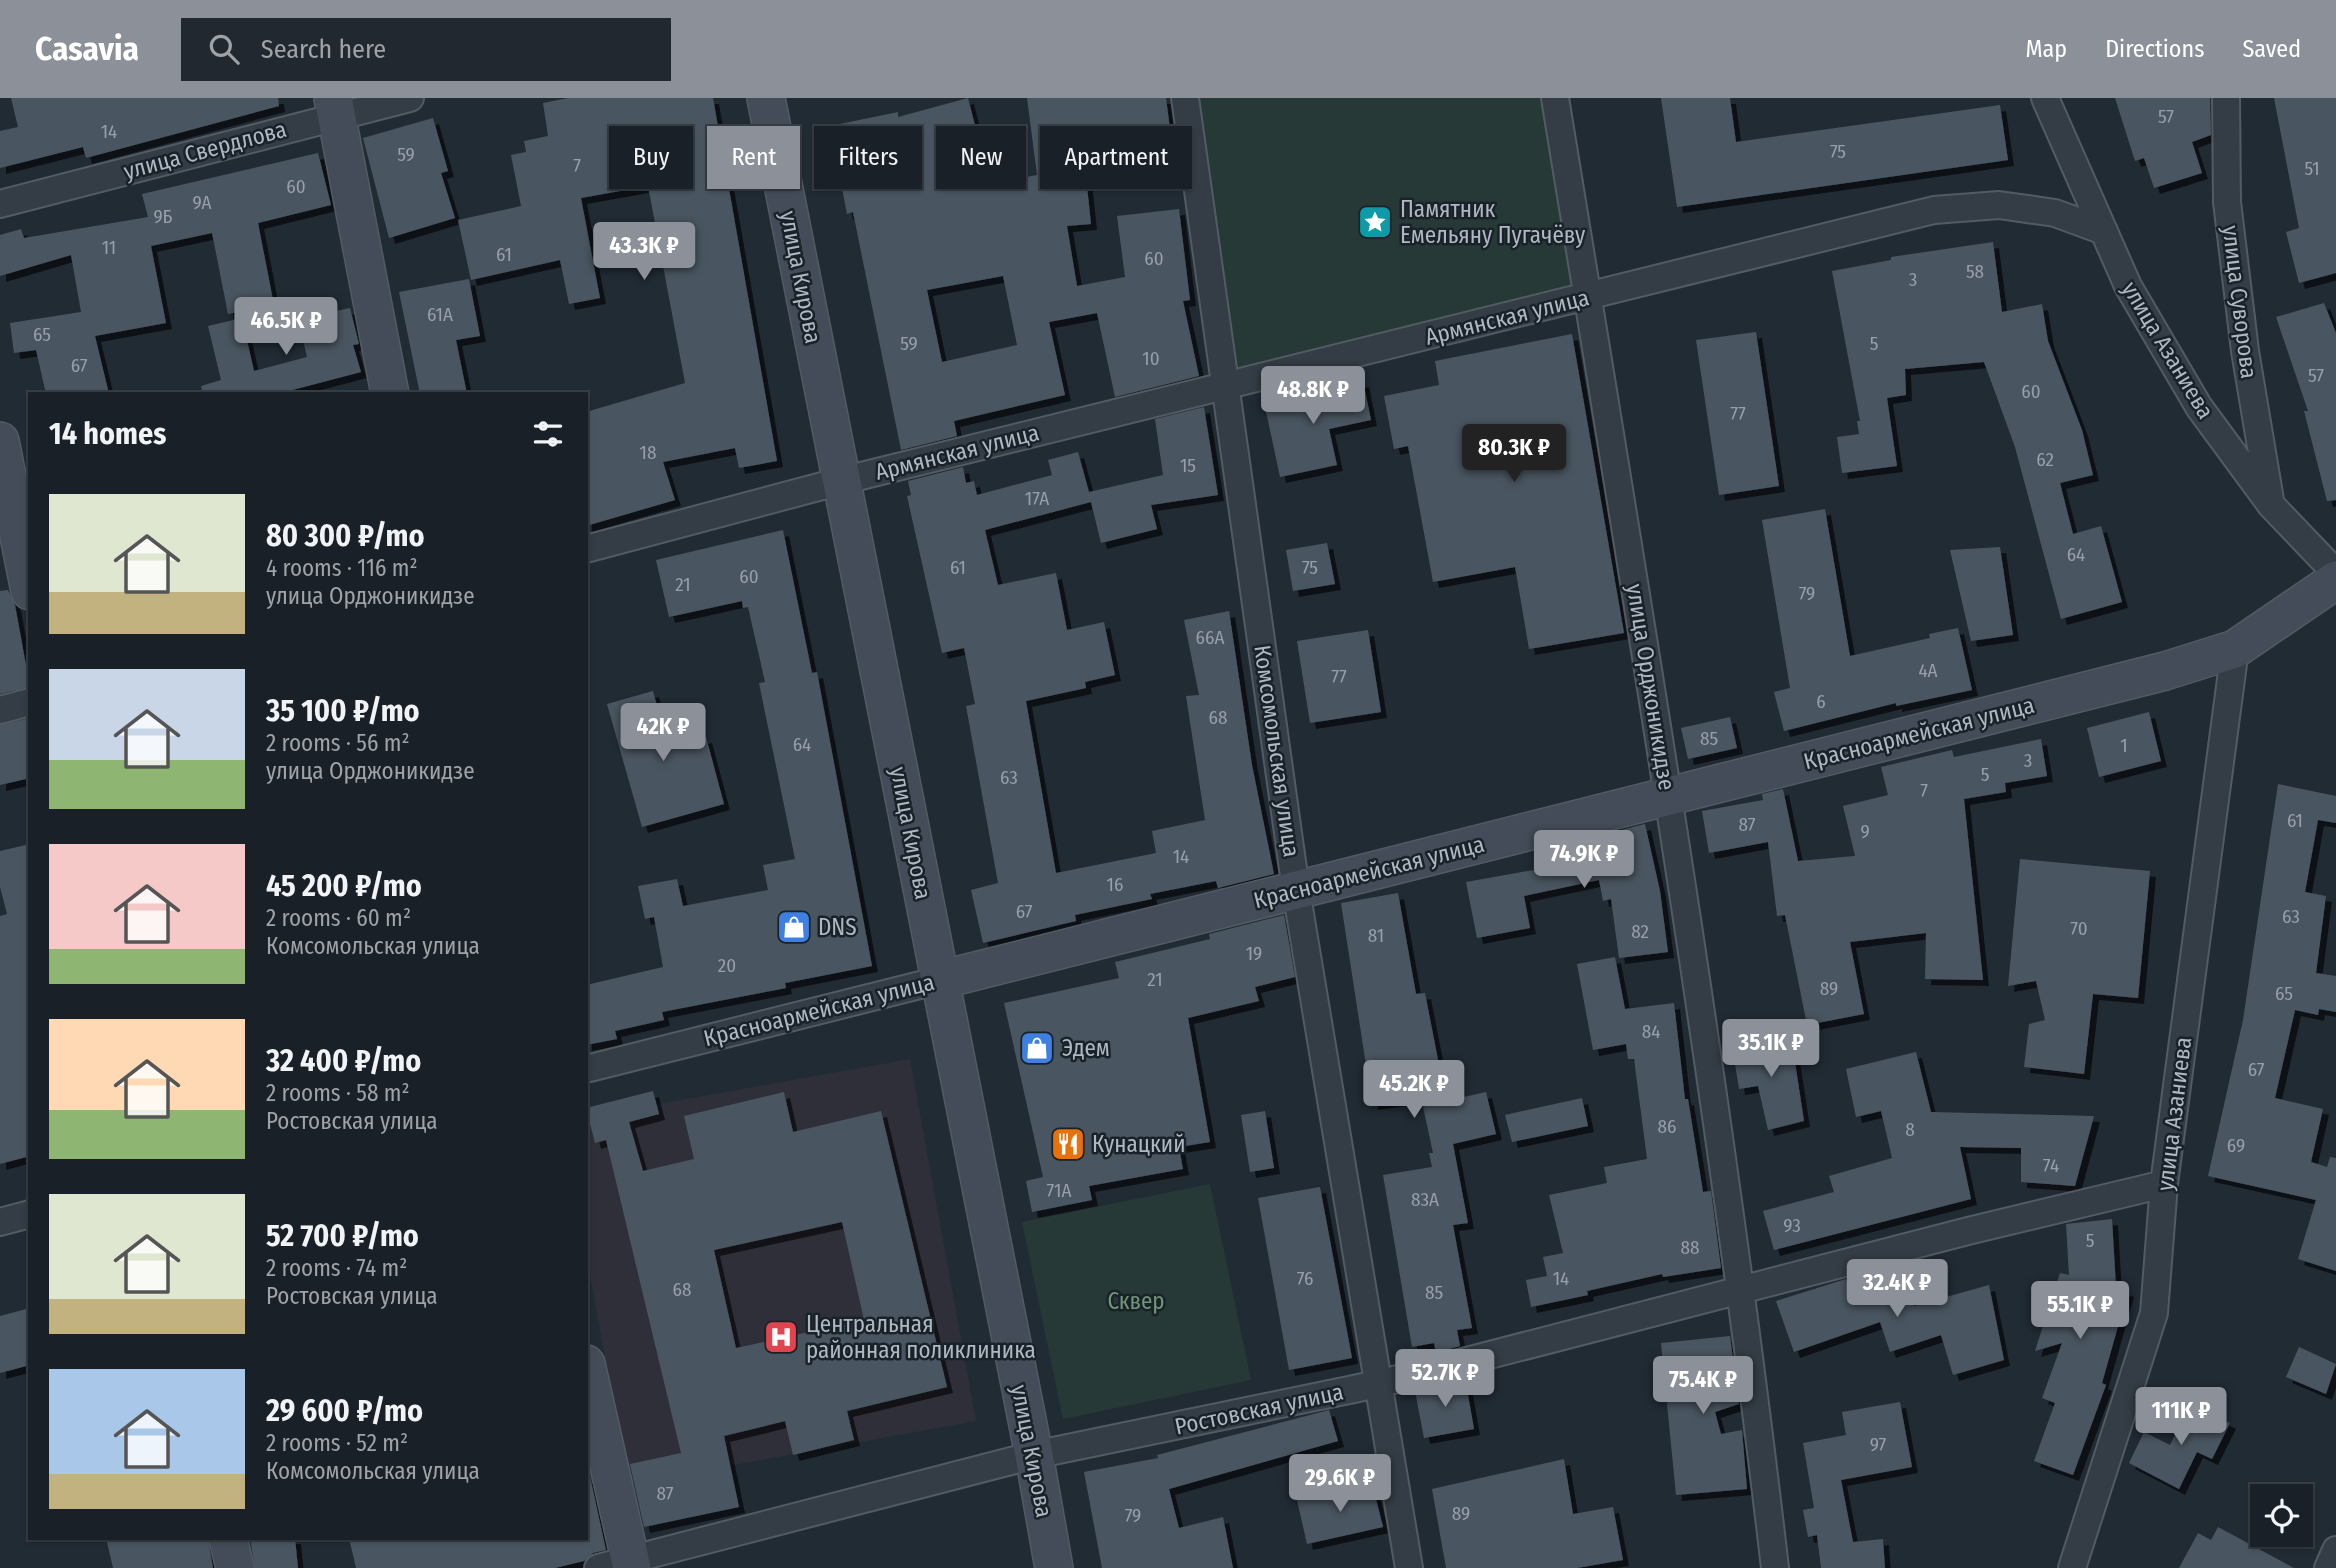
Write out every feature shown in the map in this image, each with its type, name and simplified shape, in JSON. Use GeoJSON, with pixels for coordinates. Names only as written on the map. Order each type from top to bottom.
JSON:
{"type":"FeatureCollection","features":[{"type":"Feature","properties":{"kind":"street","name":"улица Свердлова"},"geometry":{"type":"LineString","coordinates":[[0,204],[334,107],[410,98]]}},
{"type":"Feature","properties":{"kind":"street","name":"улица Кирова"},"geometry":{"type":"LineString","coordinates":[[765,98],[1034,1455],[1054,1568]]}},
{"type":"Feature","properties":{"kind":"street","name":"Комсомольская улица"},"geometry":{"type":"LineString","coordinates":[[1185,98],[1296,890],[1409,1568]]}},
{"type":"Feature","properties":{"kind":"street","name":"улица Орджоникидзе"},"geometry":{"type":"LineString","coordinates":[[1555,98],[1669,796],[1743,1291],[1775,1568]]}},
{"type":"Feature","properties":{"kind":"street","name":"улица Азаниева"},"geometry":{"type":"LineString","coordinates":[[2045,98],[2129,286],[2199,407],[2271,505],[2336,573]]}},
{"type":"Feature","properties":{"kind":"street","name":"улица Суворова"},"geometry":{"type":"LineString","coordinates":[[2226,98],[2227,201],[2245,351],[2271,505]]}},
{"type":"Feature","properties":{"kind":"street"},"geometry":{"type":"LineString","coordinates":[[334,107],[390,392]]}},
{"type":"Feature","properties":{"kind":"street","name":"Армянская улица"},"geometry":{"type":"LineString","coordinates":[[588,548],[841,481],[1934,210],[1998,205],[2054,213],[2104,231]]}},
{"type":"Feature","properties":{"kind":"street"},"geometry":{"type":"LineString","coordinates":[[0,441],[28,581]]}},
{"type":"Feature","properties":{"kind":"street","name":"Красноармейская улица"},"geometry":{"type":"LineString","coordinates":[[588,1068],[2165,671],[2235,649],[2336,580]]}},
{"type":"Feature","properties":{"kind":"street","name":"улица Азаниева"},"geometry":{"type":"LineString","coordinates":[[2072,1568],[2154,1313],[2164,1184],[2235,649]]}},
{"type":"Feature","properties":{"kind":"street"},"geometry":{"type":"LineString","coordinates":[[0,710],[28,703]]}},
{"type":"Feature","properties":{"kind":"street","name":"Ростовская улица"},"geometry":{"type":"LineString","coordinates":[[620,1565],[1034,1455],[1378,1384],[2164,1184]]}},
{"type":"Feature","properties":{"kind":"street"},"geometry":{"type":"LineString","coordinates":[[0,1222],[28,1215]]}},
{"type":"Feature","properties":{"kind":"street"},"geometry":{"type":"LineString","coordinates":[[588,1376],[620,1565]]}},
{"type":"Feature","properties":{"kind":"street"},"geometry":{"type":"LineString","coordinates":[[228,1540],[234,1568]]}},
{"type":"Feature","properties":{"kind":"street"},"geometry":{"type":"LineString","coordinates":[[2328,1568],[2336,1550]]}},
{"type":"Feature","properties":{"kind":"shaded area","name":"Центральная районная поликлиника"},"geometry":{"type":"Polygon","coordinates":[[[910,1059],[976,1421],[628,1484],[588,1264],[588,1117],[910,1059]]]}},
{"type":"Feature","properties":{"kind":"green space"},"geometry":{"type":"Polygon","coordinates":[[[1185,98],[1555,98],[1588,297],[1226,386],[1192,147],[1192,126],[1189,126],[1185,98]]]}},
{"type":"Feature","properties":{"kind":"green space","name":"Сквер"},"geometry":{"type":"Polygon","coordinates":[[[1210,1184],[1251,1380],[1063,1419],[1022,1222],[1210,1184]]]}},
{"type":"Feature","properties":{"kind":"building"},"geometry":{"type":"Polygon","coordinates":[[[11,98],[278,98],[279,106],[86,158],[83,147],[0,168],[0,131],[18,127],[11,98]]]}},
{"type":"Feature","properties":{"kind":"building"},"geometry":{"type":"Polygon","coordinates":[[[568,98],[713,98],[718,126],[707,126],[707,189],[729,189],[777,461],[739,468],[735,448],[663,462],[675,500],[588,525],[588,411],[685,383],[649,189],[693,189],[693,126],[609,126],[609,189],[631,189],[581,198],[600,298],[569,304],[560,260],[471,280],[458,220],[521,206],[511,155],[526,152],[524,141],[548,136],[543,103],[568,98]]]}},
{"type":"Feature","properties":{"kind":"building"},"geometry":{"type":"Polygon","coordinates":[[[968,98],[975,126],[936,126],[936,189],[1026,189],[1026,177],[1037,175],[1027,98],[1166,98],[1170,126],[1040,126],[1040,189],[1087,189],[1091,224],[1067,226],[1077,286],[1125,277],[1117,216],[1179,209],[1190,300],[1183,301],[1199,376],[1115,397],[1097,313],[1049,322],[1065,395],[954,421],[957,436],[901,450],[853,212],[847,214],[842,189],[922,189],[922,126],[830,126],[898,112],[898,117],[968,98]],[[1003,276],[927,290],[942,362],[1017,345],[1003,276]]]}},
{"type":"Feature","properties":{"kind":"building"},"geometry":{"type":"Polygon","coordinates":[[[1661,98],[1730,98],[1736,142],[2000,105],[2008,160],[1677,207],[1661,98]]]}},
{"type":"Feature","properties":{"kind":"building"},"geometry":{"type":"Polygon","coordinates":[[[2115,98],[2210,98],[2211,135],[2192,142],[2202,173],[2154,188],[2144,158],[2135,161],[2115,98]]]}},
{"type":"Feature","properties":{"kind":"building"},"geometry":{"type":"Polygon","coordinates":[[[2274,98],[2336,98],[2336,273],[2299,283],[2286,232],[2299,228],[2274,98]]]}},
{"type":"Feature","properties":{"kind":"building"},"geometry":{"type":"Polygon","coordinates":[[[433,118],[448,171],[441,173],[455,218],[389,238],[363,138],[433,118]]]}},
{"type":"Feature","properties":{"kind":"building"},"geometry":{"type":"Polygon","coordinates":[[[318,153],[331,205],[258,223],[274,305],[228,314],[212,233],[151,246],[166,323],[95,336],[109,392],[46,392],[36,350],[14,353],[10,323],[81,312],[71,255],[0,276],[0,235],[21,229],[24,238],[148,217],[142,194],[318,153]]]}},
{"type":"Feature","properties":{"kind":"building"},"geometry":{"type":"Polygon","coordinates":[[[1993,242],[2002,312],[2042,304],[2048,341],[2082,430],[2093,475],[2060,483],[2073,534],[2101,526],[2122,602],[2061,619],[2015,447],[1984,362],[1905,369],[1906,395],[1887,398],[1897,466],[1842,473],[1837,437],[1859,434],[1857,421],[1860,421],[1832,271],[1891,260],[1891,257],[1993,242]]]}},
{"type":"Feature","properties":{"kind":"building"},"geometry":{"type":"Polygon","coordinates":[[[469,279],[480,336],[456,340],[467,392],[420,392],[399,292],[469,279]]]}},
{"type":"Feature","properties":{"kind":"building"},"geometry":{"type":"Polygon","coordinates":[[[2324,303],[2336,333],[2336,500],[2327,501],[2304,411],[2308,411],[2276,317],[2324,303]]]}},
{"type":"Feature","properties":{"kind":"building"},"geometry":{"type":"Polygon","coordinates":[[[350,308],[359,344],[353,345],[361,372],[285,392],[202,392],[201,386],[221,380],[208,326],[242,318],[254,371],[307,357],[298,319],[350,308]]]}},
{"type":"Feature","properties":{"kind":"building"},"geometry":{"type":"Polygon","coordinates":[[[1756,332],[1779,486],[1719,495],[1696,340],[1756,332]]]}},
{"type":"Feature","properties":{"kind":"building"},"geometry":{"type":"Polygon","coordinates":[[[1572,334],[1624,633],[1529,649],[1515,567],[1433,582],[1408,446],[1394,449],[1384,396],[1439,385],[1435,361],[1572,334]]]}},
{"type":"Feature","properties":{"kind":"building"},"geometry":{"type":"Polygon","coordinates":[[[1363,381],[1371,420],[1329,429],[1337,465],[1280,477],[1264,402],[1363,381]]]}},
{"type":"Feature","properties":{"kind":"building"},"geometry":{"type":"Polygon","coordinates":[[[1204,407],[1218,495],[1151,505],[1157,529],[1101,543],[1091,502],[985,530],[998,585],[1056,573],[1067,630],[1104,622],[1115,675],[1085,682],[1086,688],[1026,701],[1056,873],[1156,853],[1152,831],[1205,820],[1186,696],[1199,695],[1184,620],[1229,611],[1252,765],[1274,874],[1218,888],[1216,881],[1150,894],[1152,899],[1075,915],[1076,921],[983,943],[971,890],[998,883],[966,706],[975,704],[964,648],[942,653],[907,496],[911,495],[908,481],[963,467],[966,483],[974,481],[977,495],[1052,475],[1048,460],[1078,452],[1089,492],[1163,475],[1155,419],[1204,407]]]}},
{"type":"Feature","properties":{"kind":"building"},"geometry":{"type":"Polygon","coordinates":[[[1825,509],[1850,656],[1930,638],[1929,634],[1958,628],[1972,690],[1896,706],[1896,703],[1784,731],[1774,692],[1790,688],[1762,520],[1825,509]]]}},
{"type":"Feature","properties":{"kind":"building"},"geometry":{"type":"Polygon","coordinates":[[[783,530],[812,673],[817,672],[872,966],[785,983],[786,988],[662,1012],[664,1020],[615,1031],[617,1039],[588,1045],[588,985],[663,967],[654,917],[645,919],[638,886],[677,879],[683,906],[768,890],[763,865],[795,859],[759,683],[765,682],[748,607],[743,608],[742,601],[669,617],[656,560],[783,530]]]}},
{"type":"Feature","properties":{"kind":"building"},"geometry":{"type":"Polygon","coordinates":[[[1327,543],[1335,584],[1293,591],[1286,550],[1327,543]]]}},
{"type":"Feature","properties":{"kind":"building"},"geometry":{"type":"Polygon","coordinates":[[[2000,547],[2013,635],[1971,641],[1950,550],[2000,547]]]}},
{"type":"Feature","properties":{"kind":"building"},"geometry":{"type":"Polygon","coordinates":[[[8,590],[15,605],[28,687],[0,694],[0,591],[8,590]]]}},
{"type":"Feature","properties":{"kind":"building"},"geometry":{"type":"Polygon","coordinates":[[[1368,630],[1381,712],[1310,723],[1297,641],[1368,630]]]}},
{"type":"Feature","properties":{"kind":"building"},"geometry":{"type":"Polygon","coordinates":[[[653,691],[662,725],[673,722],[679,745],[706,737],[724,804],[642,827],[607,704],[653,691]]]}},
{"type":"Feature","properties":{"kind":"building"},"geometry":{"type":"Polygon","coordinates":[[[2149,712],[2161,761],[2099,777],[2087,728],[2149,712]]]}},
{"type":"Feature","properties":{"kind":"building"},"geometry":{"type":"Polygon","coordinates":[[[1730,717],[1737,748],[1688,759],[1681,728],[1730,717]]]}},
{"type":"Feature","properties":{"kind":"building"},"geometry":{"type":"Polygon","coordinates":[[[28,718],[28,778],[0,785],[0,725],[28,718]]]}},
{"type":"Feature","properties":{"kind":"building"},"geometry":{"type":"Polygon","coordinates":[[[2041,739],[2047,776],[2005,783],[2006,792],[1964,799],[1983,980],[1925,979],[1926,933],[1850,942],[1864,1014],[1807,1025],[1785,915],[1777,916],[1768,842],[1709,853],[1702,811],[1763,800],[1762,794],[1783,789],[1798,861],[1855,856],[1843,806],[1888,795],[1881,767],[1952,750],[1954,757],[2041,739]]]}},
{"type":"Feature","properties":{"kind":"building"},"geometry":{"type":"Polygon","coordinates":[[[2278,784],[2336,796],[2336,823],[2318,820],[2305,892],[2326,896],[2316,973],[2336,976],[2336,1012],[2319,1009],[2318,1015],[2295,1010],[2275,1098],[2323,1109],[2311,1162],[2327,1167],[2330,1157],[2336,1158],[2336,1271],[2298,1259],[2316,1200],[2208,1176],[2243,1020],[2278,784]]]}},
{"type":"Feature","properties":{"kind":"building"},"geometry":{"type":"Polygon","coordinates":[[[1645,824],[1660,891],[1668,952],[1619,958],[1611,899],[1603,901],[1599,880],[1524,896],[1530,928],[1477,938],[1466,882],[1550,867],[1547,851],[1590,842],[1589,838],[1645,824]]]}},
{"type":"Feature","properties":{"kind":"building"},"geometry":{"type":"Polygon","coordinates":[[[28,844],[28,1157],[0,1164],[0,916],[7,914],[0,887],[0,851],[28,844]]]}},
{"type":"Feature","properties":{"kind":"building"},"geometry":{"type":"Polygon","coordinates":[[[2020,859],[2150,871],[2138,998],[2093,994],[2084,1074],[2024,1067],[2029,1024],[2045,1020],[2036,981],[2008,986],[2020,859]]]}},
{"type":"Feature","properties":{"kind":"building"},"geometry":{"type":"Polygon","coordinates":[[[1398,893],[1416,994],[1425,993],[1446,1101],[1486,1092],[1496,1134],[1453,1144],[1468,1223],[1453,1225],[1472,1328],[1457,1330],[1460,1346],[1436,1353],[1434,1343],[1412,1347],[1383,1175],[1432,1167],[1429,1153],[1433,1153],[1421,1097],[1372,1104],[1341,903],[1398,893]]]}},
{"type":"Feature","properties":{"kind":"building"},"geometry":{"type":"Polygon","coordinates":[[[1284,915],[1295,977],[1255,987],[1259,1001],[1188,1018],[1210,1142],[1179,1147],[1183,1169],[1089,1186],[1092,1200],[1032,1212],[1026,1181],[1043,1177],[1004,1003],[1119,978],[1115,962],[1210,939],[1209,934],[1284,915]]]}},
{"type":"Feature","properties":{"kind":"building"},"geometry":{"type":"Polygon","coordinates":[[[1615,957],[1625,1009],[1674,1003],[1685,1099],[1688,1099],[1703,1192],[1711,1191],[1721,1268],[1663,1277],[1662,1274],[1587,1291],[1588,1295],[1531,1307],[1526,1280],[1547,1276],[1543,1257],[1563,1253],[1549,1195],[1607,1183],[1604,1167],[1647,1159],[1634,1059],[1628,1059],[1626,1044],[1593,1050],[1577,964],[1615,957]]]}},
{"type":"Feature","properties":{"kind":"building"},"geometry":{"type":"Polygon","coordinates":[[[1791,1036],[1804,1121],[1768,1130],[1758,1086],[1739,1089],[1732,1045],[1791,1036]]]}},
{"type":"Feature","properties":{"kind":"building"},"geometry":{"type":"Polygon","coordinates":[[[1916,1052],[1931,1112],[2094,1116],[2075,1186],[2021,1182],[2021,1148],[1960,1147],[1971,1199],[1774,1250],[1763,1211],[1834,1192],[1829,1176],[1892,1158],[1881,1111],[1856,1117],[1846,1069],[1916,1052]]]}},
{"type":"Feature","properties":{"kind":"building"},"geometry":{"type":"Polygon","coordinates":[[[653,1091],[659,1114],[629,1122],[643,1171],[694,1159],[684,1116],[784,1092],[793,1132],[881,1111],[947,1387],[847,1411],[854,1440],[793,1455],[785,1421],[724,1436],[739,1507],[644,1527],[630,1464],[681,1453],[606,1140],[595,1143],[588,1107],[653,1091]],[[842,1222],[714,1250],[736,1348],[864,1320],[842,1222]]]}},
{"type":"Feature","properties":{"kind":"building"},"geometry":{"type":"Polygon","coordinates":[[[1582,1098],[1588,1126],[1512,1142],[1505,1115],[1582,1098]]]}},
{"type":"Feature","properties":{"kind":"building"},"geometry":{"type":"Polygon","coordinates":[[[1265,1111],[1274,1168],[1250,1172],[1241,1115],[1265,1111]]]}},
{"type":"Feature","properties":{"kind":"building"},"geometry":{"type":"Polygon","coordinates":[[[1320,1187],[1352,1358],[1289,1370],[1258,1198],[1320,1187]]]}},
{"type":"Feature","properties":{"kind":"building"},"geometry":{"type":"Polygon","coordinates":[[[2112,1219],[2116,1287],[2128,1291],[2102,1383],[2106,1385],[2073,1475],[2034,1461],[2055,1403],[2042,1398],[2062,1343],[2035,1351],[2060,1273],[2069,1275],[2066,1224],[2112,1219]]]}},
{"type":"Feature","properties":{"kind":"building"},"geometry":{"type":"Polygon","coordinates":[[[1901,1270],[1914,1306],[1989,1285],[2004,1360],[1953,1375],[1941,1335],[1890,1352],[1880,1322],[1794,1352],[1776,1301],[1846,1279],[1849,1288],[1901,1270]]]}},
{"type":"Feature","properties":{"kind":"building"},"geometry":{"type":"Polygon","coordinates":[[[28,1309],[28,1366],[0,1373],[0,1316],[28,1309]]]}},
{"type":"Feature","properties":{"kind":"building"},"geometry":{"type":"Polygon","coordinates":[[[1730,1336],[1739,1404],[1715,1412],[1721,1434],[1742,1430],[1747,1489],[1676,1495],[1661,1343],[1730,1336]]]}},
{"type":"Feature","properties":{"kind":"building"},"geometry":{"type":"Polygon","coordinates":[[[2299,1347],[2336,1364],[2326,1394],[2286,1377],[2299,1347]]]}},
{"type":"Feature","properties":{"kind":"building"},"geometry":{"type":"Polygon","coordinates":[[[1465,1378],[1474,1429],[1424,1438],[1415,1391],[1465,1378]]]}},
{"type":"Feature","properties":{"kind":"building"},"geometry":{"type":"Polygon","coordinates":[[[1900,1402],[1912,1467],[1841,1480],[1853,1542],[1883,1539],[1885,1568],[1821,1568],[1817,1535],[1808,1537],[1803,1510],[1814,1508],[1803,1443],[1846,1435],[1842,1412],[1900,1402]]]}},
{"type":"Feature","properties":{"kind":"building"},"geometry":{"type":"Polygon","coordinates":[[[2190,1404],[2230,1423],[2212,1459],[2197,1452],[2179,1489],[2129,1463],[2144,1432],[2170,1445],[2190,1404]]]}},
{"type":"Feature","properties":{"kind":"building"},"geometry":{"type":"Polygon","coordinates":[[[1329,1410],[1338,1441],[1169,1489],[1179,1528],[1223,1517],[1233,1568],[1102,1568],[1084,1472],[1158,1458],[1157,1455],[1329,1410]]]}},
{"type":"Feature","properties":{"kind":"building"},"geometry":{"type":"Polygon","coordinates":[[[1564,1459],[1573,1514],[1613,1507],[1623,1560],[1577,1568],[1446,1568],[1432,1489],[1564,1459]]]}},
{"type":"Feature","properties":{"kind":"building"},"geometry":{"type":"Polygon","coordinates":[[[588,1472],[606,1550],[593,1553],[584,1561],[555,1568],[356,1568],[349,1540],[588,1540],[588,1472]]]}},
{"type":"Feature","properties":{"kind":"building"},"geometry":{"type":"Polygon","coordinates":[[[1372,1483],[1383,1527],[1307,1544],[1297,1500],[1372,1483]]]}},
{"type":"Feature","properties":{"kind":"building"},"geometry":{"type":"Polygon","coordinates":[[[2218,1527],[2250,1544],[2250,1547],[2255,1547],[2294,1568],[2179,1568],[2198,1533],[2211,1540],[2218,1527]]]}},
{"type":"Feature","properties":{"kind":"building"},"geometry":{"type":"Polygon","coordinates":[[[106,1540],[208,1540],[213,1568],[113,1568],[106,1540]]]}},
{"type":"Feature","properties":{"kind":"building"},"geometry":{"type":"Polygon","coordinates":[[[250,1540],[295,1540],[298,1568],[255,1568],[250,1540]]]}},
{"type":"Feature","properties":{"kind":"place","name":"Памятник Емельяну Пугачёву"},"geometry":{"type":"Point","coordinates":[1375,222]}},
{"type":"Feature","properties":{"kind":"place","name":"DNS"},"geometry":{"type":"Point","coordinates":[794,927]}},
{"type":"Feature","properties":{"kind":"place","name":"Эдем"},"geometry":{"type":"Point","coordinates":[1037,1048]}},
{"type":"Feature","properties":{"kind":"place","name":"Кунацкий"},"geometry":{"type":"Point","coordinates":[1068,1144]}},
{"type":"Feature","properties":{"kind":"place","name":"Центральная районная поликлиника"},"geometry":{"type":"Point","coordinates":[781,1337]}}]}
